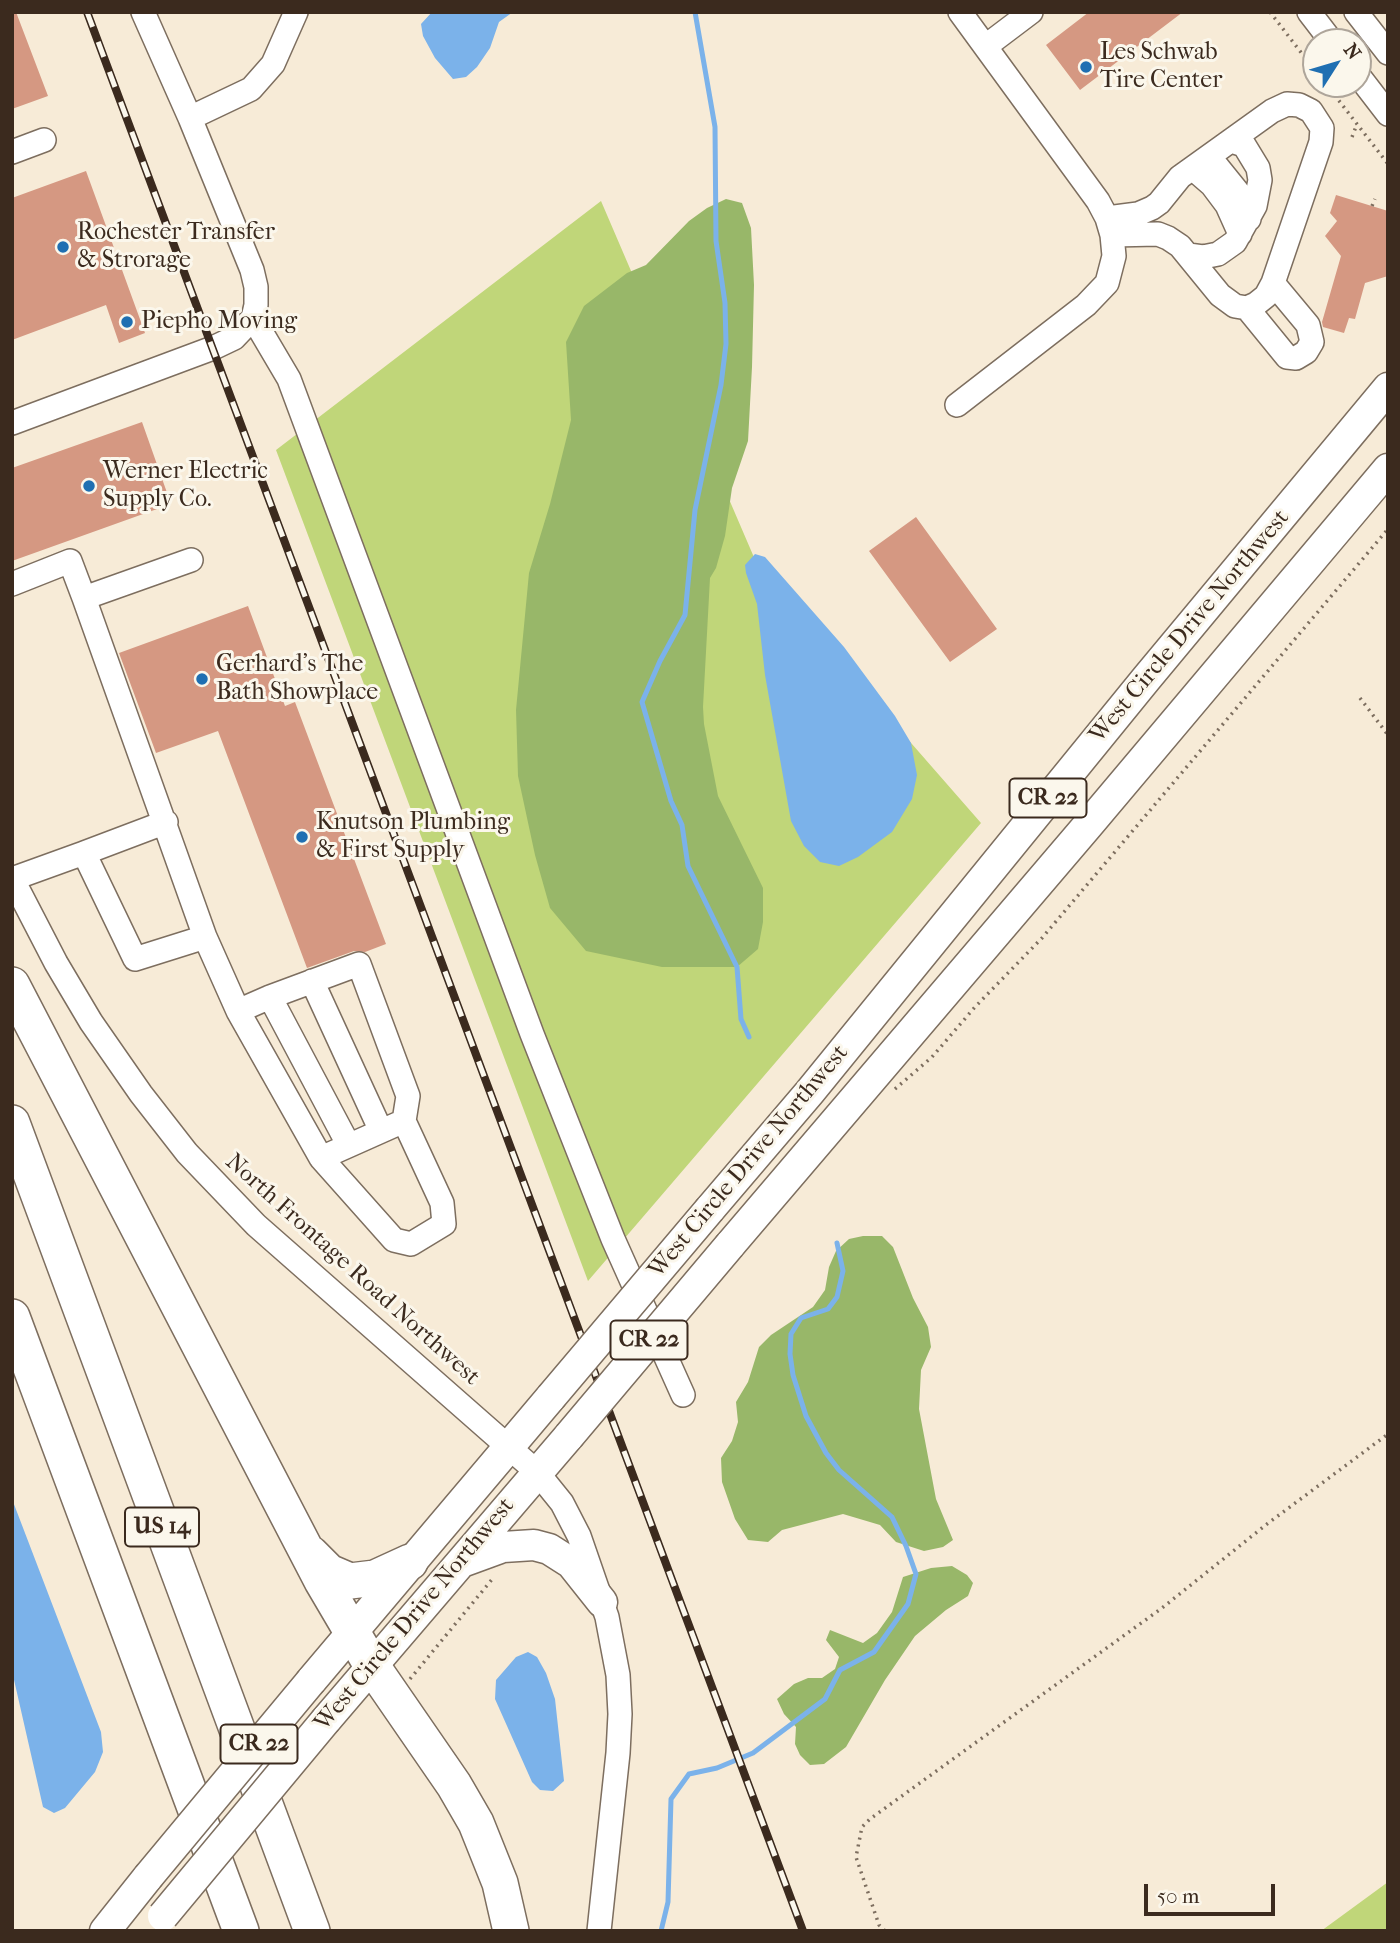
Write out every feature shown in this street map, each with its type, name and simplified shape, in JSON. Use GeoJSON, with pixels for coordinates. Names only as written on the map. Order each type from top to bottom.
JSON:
{"type":"FeatureCollection","features":[{"type":"Feature","properties":{"kind":"highway"},"geometry":{"type":"LineString","coordinates":[[12,985],[303,1547],[352,1633],[454,1785],[476,1823],[500,1883],[511,1931]]}},
{"type":"Feature","properties":{"kind":"highway","name":"US 14"},"geometry":{"type":"LineString","coordinates":[[12,1124],[313,1931]]}},
{"type":"Feature","properties":{"kind":"highway","name":"US 14"},"geometry":{"type":"LineString","coordinates":[[12,1317],[241,1931]]}},
{"type":"Feature","properties":{"kind":"highway"},"geometry":{"type":"LineString","coordinates":[[303,1547],[329,1572],[350,1581],[375,1578],[410,1562]]}},
{"type":"Feature","properties":{"kind":"main road","name":"West Circle Drive Northwest"},"geometry":{"type":"LineString","coordinates":[[104,1931],[508,1445],[818,1082],[1128,701],[1388,388]]}},
{"type":"Feature","properties":{"kind":"main road","name":"West Circle Drive Northwest"},"geometry":{"type":"LineString","coordinates":[[157,1923],[326,1720],[382,1680],[459,1563],[1388,469]]}},
{"type":"Feature","properties":{"kind":"main road"},"geometry":{"type":"LineString","coordinates":[[459,1563],[503,1547],[542,1547],[561,1555],[571,1563],[602,1602]]}},
{"type":"Feature","properties":{"kind":"street"},"geometry":{"type":"LineString","coordinates":[[12,423],[213,348],[234,338],[253,318],[257,287],[252,270],[143,12]]}},
{"type":"Feature","properties":{"kind":"street"},"geometry":{"type":"LineString","coordinates":[[190,118],[251,89],[273,64],[296,12]]}},
{"type":"Feature","properties":{"kind":"street"},"geometry":{"type":"LineString","coordinates":[[957,405],[1086,306],[1107,283],[1114,256],[1110,226],[1086,185],[960,12]]}},
{"type":"Feature","properties":{"kind":"street"},"geometry":{"type":"LineString","coordinates":[[986,46],[1031,12]]}},
{"type":"Feature","properties":{"kind":"street"},"geometry":{"type":"LineString","coordinates":[[1309,12],[1321,28]]}},
{"type":"Feature","properties":{"kind":"street"},"geometry":{"type":"LineString","coordinates":[[1356,12],[1388,53]]}},
{"type":"Feature","properties":{"kind":"street"},"geometry":{"type":"LineString","coordinates":[[1372,93],[1388,114]]}},
{"type":"Feature","properties":{"kind":"street"},"geometry":{"type":"LineString","coordinates":[[1110,226],[1152,208],[1181,177],[1272,111],[1287,104],[1299,104],[1311,111],[1322,128],[1321,142],[1273,283],[1266,296],[1256,304],[1247,308],[1235,306],[1220,295],[1165,232],[1160,213],[1162,200]]}},
{"type":"Feature","properties":{"kind":"street"},"geometry":{"type":"LineString","coordinates":[[12,152],[44,140]]}},
{"type":"Feature","properties":{"kind":"street"},"geometry":{"type":"LineString","coordinates":[[1110,226],[1158,234],[1181,249],[1203,257],[1218,254],[1235,242],[1245,227],[1255,206],[1260,180],[1258,168],[1244,145],[1212,155],[1197,172],[1212,185],[1236,220],[1245,227]]}},
{"type":"Feature","properties":{"kind":"street"},"geometry":{"type":"LineString","coordinates":[[1247,308],[1287,357],[1296,358],[1307,352],[1312,342],[1308,325],[1273,283]]}},
{"type":"Feature","properties":{"kind":"street"},"geometry":{"type":"LineString","coordinates":[[253,318],[289,379],[532,1034],[613,1239],[683,1395]]}},
{"type":"Feature","properties":{"kind":"street"},"geometry":{"type":"LineString","coordinates":[[84,598],[191,560]]}},
{"type":"Feature","properties":{"kind":"street"},"geometry":{"type":"LineString","coordinates":[[12,584],[70,561],[166,822],[205,937],[238,1011],[321,1158],[394,1240],[411,1244],[444,1224],[442,1203],[404,1121],[408,1096],[359,964],[238,1011]]}},
{"type":"Feature","properties":{"kind":"street"},"geometry":{"type":"LineString","coordinates":[[12,878],[166,822]]}},
{"type":"Feature","properties":{"kind":"street"},"geometry":{"type":"LineString","coordinates":[[84,853],[135,959],[205,937]]}},
{"type":"Feature","properties":{"kind":"street","name":"North Frontage Road Northwest"},"geometry":{"type":"LineString","coordinates":[[12,878],[56,963],[91,1022],[141,1094],[187,1153],[257,1225],[537,1472],[553,1489],[573,1522],[602,1602],[615,1653],[621,1714],[612,1824],[598,1931]]}},
{"type":"Feature","properties":{"kind":"street"},"geometry":{"type":"LineString","coordinates":[[312,981],[381,1131]]}},
{"type":"Feature","properties":{"kind":"street"},"geometry":{"type":"LineString","coordinates":[[270,997],[348,1144]]}},
{"type":"Feature","properties":{"kind":"street"},"geometry":{"type":"LineString","coordinates":[[321,1158],[404,1121]]}},
{"type":"Feature","properties":{"kind":"path"},"geometry":{"type":"LineString","coordinates":[[1270,12],[1302,54]]}},
{"type":"Feature","properties":{"kind":"path"},"geometry":{"type":"LineString","coordinates":[[1337,98],[1388,164]]}},
{"type":"Feature","properties":{"kind":"path"},"geometry":{"type":"LineString","coordinates":[[1352,137],[1357,124]]}},
{"type":"Feature","properties":{"kind":"path"},"geometry":{"type":"LineString","coordinates":[[1372,206],[1375,199]]}},
{"type":"Feature","properties":{"kind":"path"},"geometry":{"type":"LineString","coordinates":[[890,1094],[932,1057],[975,1007],[1042,938],[1388,529]]}},
{"type":"Feature","properties":{"kind":"path"},"geometry":{"type":"LineString","coordinates":[[1360,698],[1388,735]]}},
{"type":"Feature","properties":{"kind":"path"},"geometry":{"type":"LineString","coordinates":[[885,1931],[875,1912],[856,1857],[862,1826],[1162,1608],[1267,1524],[1388,1434]]}},
{"type":"Feature","properties":{"kind":"path"},"geometry":{"type":"LineString","coordinates":[[382,1680],[409,1679],[501,1570]]}},
{"type":"Feature","properties":{"kind":"green space"},"geometry":{"type":"Polygon","coordinates":[[[726,199],[742,203],[751,228],[754,285],[752,367],[748,441],[732,488],[725,536],[716,568],[710,578],[703,707],[718,796],[763,888],[763,922],[758,949],[737,967],[662,967],[586,951],[550,908],[518,776],[516,710],[529,573],[571,420],[566,342],[584,306],[627,273],[646,265],[689,221],[726,199]]]}},
{"type":"Feature","properties":{"kind":"green space"},"geometry":{"type":"Polygon","coordinates":[[[601,201],[759,569],[981,823],[588,1281],[276,450],[601,201]]]}},
{"type":"Feature","properties":{"kind":"green space"},"geometry":{"type":"Polygon","coordinates":[[[882,1236],[893,1247],[913,1298],[928,1327],[931,1347],[921,1370],[919,1409],[936,1499],[953,1540],[943,1547],[924,1551],[896,1542],[880,1525],[843,1514],[782,1530],[768,1542],[748,1540],[735,1519],[722,1482],[721,1458],[732,1441],[738,1422],[736,1402],[748,1382],[759,1347],[771,1335],[813,1307],[825,1290],[829,1267],[836,1251],[849,1239],[882,1236]]]}},
{"type":"Feature","properties":{"kind":"green space"},"geometry":{"type":"Polygon","coordinates":[[[952,1566],[967,1575],[973,1583],[968,1596],[915,1636],[885,1680],[846,1747],[824,1764],[810,1765],[800,1755],[795,1744],[796,1727],[784,1714],[777,1699],[794,1684],[808,1678],[822,1678],[835,1669],[839,1657],[826,1640],[830,1630],[863,1643],[877,1633],[892,1612],[903,1577],[931,1568],[952,1566]]]}},
{"type":"Feature","properties":{"kind":"green space"},"geometry":{"type":"Polygon","coordinates":[[[1388,1882],[1388,1931],[1321,1931],[1388,1882]]]}},
{"type":"Feature","properties":{"kind":"water"},"geometry":{"type":"Polygon","coordinates":[[[432,12],[513,12],[499,22],[490,48],[477,67],[466,77],[453,79],[435,58],[423,36],[421,24],[432,12]]]}},
{"type":"Feature","properties":{"kind":"water"},"geometry":{"type":"Polygon","coordinates":[[[755,554],[765,557],[844,647],[895,716],[911,743],[917,775],[912,799],[892,832],[858,857],[839,866],[820,862],[804,846],[791,821],[765,675],[757,604],[746,573],[745,565],[755,554]]]}},
{"type":"Feature","properties":{"kind":"water"},"geometry":{"type":"Polygon","coordinates":[[[12,1499],[101,1732],[103,1752],[95,1772],[65,1808],[54,1813],[43,1807],[12,1671],[12,1499]]]}},
{"type":"Feature","properties":{"kind":"water"},"geometry":{"type":"Polygon","coordinates":[[[528,1652],[537,1657],[555,1699],[564,1781],[553,1791],[540,1790],[532,1782],[495,1699],[496,1680],[516,1657],[528,1652]]]}},
{"type":"Feature","properties":{"kind":"building"},"geometry":{"type":"Polygon","coordinates":[[[12,12],[16,12],[48,96],[12,109],[12,12]]]}},
{"type":"Feature","properties":{"kind":"building","name":"Les Schwab Tire Center"},"geometry":{"type":"Polygon","coordinates":[[[1089,12],[1183,12],[1080,90],[1046,45],[1089,12]]]}},
{"type":"Feature","properties":{"kind":"building","name":"Rochester Transfer & Strorage"},"geometry":{"type":"Polygon","coordinates":[[[86,171],[145,333],[119,343],[106,305],[12,340],[12,198],[86,171]]]}},
{"type":"Feature","properties":{"kind":"building"},"geometry":{"type":"Polygon","coordinates":[[[1336,195],[1388,211],[1388,276],[1365,283],[1355,319],[1349,318],[1344,333],[1323,327],[1322,322],[1341,256],[1325,236],[1337,221],[1330,213],[1336,195]]]}},
{"type":"Feature","properties":{"kind":"building","name":"Werner Electric Supply Co."},"geometry":{"type":"Polygon","coordinates":[[[142,422],[171,504],[12,561],[12,468],[142,422]]]}},
{"type":"Feature","properties":{"kind":"building"},"geometry":{"type":"Polygon","coordinates":[[[916,517],[997,629],[950,662],[869,551],[916,517]]]}},
{"type":"Feature","properties":{"kind":"building"},"geometry":{"type":"Polygon","coordinates":[[[248,606],[285,706],[295,702],[386,944],[365,952],[354,951],[307,968],[218,731],[156,753],[119,653],[248,606]]]}},
{"type":"Feature","properties":{"kind":"waterway"},"geometry":{"type":"LineString","coordinates":[[695,12],[715,127],[716,241],[725,303],[726,344],[721,385],[695,510],[685,615],[642,702],[671,801],[682,825],[688,866],[737,967],[741,1019],[749,1037]]}},
{"type":"Feature","properties":{"kind":"waterway"},"geometry":{"type":"LineString","coordinates":[[661,1931],[668,1902],[671,1799],[689,1774],[717,1768],[753,1753],[825,1699],[840,1670],[874,1652],[908,1604],[916,1574],[892,1517],[839,1470],[826,1453],[806,1416],[793,1375],[791,1334],[801,1318],[828,1309],[837,1297],[843,1271],[837,1243]]}},
{"type":"Feature","properties":{"kind":"railway"},"geometry":{"type":"LineString","coordinates":[[87,12],[803,1931]]}},
{"type":"Feature","properties":{"kind":"place","name":"Les Schwab Tire Center"},"geometry":{"type":"Point","coordinates":[1086,67]}},
{"type":"Feature","properties":{"kind":"place","name":"Rochester Transfer & Strorage"},"geometry":{"type":"Point","coordinates":[63,247]}},
{"type":"Feature","properties":{"kind":"place","name":"Piepho Moving"},"geometry":{"type":"Point","coordinates":[127,322]}},
{"type":"Feature","properties":{"kind":"place","name":"Werner Electric Supply Co."},"geometry":{"type":"Point","coordinates":[89,486]}},
{"type":"Feature","properties":{"kind":"place","name":"Gerhard's The Bath Showplace"},"geometry":{"type":"Point","coordinates":[202,679]}},
{"type":"Feature","properties":{"kind":"place","name":"Knutson Plumbing & First Supply"},"geometry":{"type":"Point","coordinates":[302,837]}}]}
